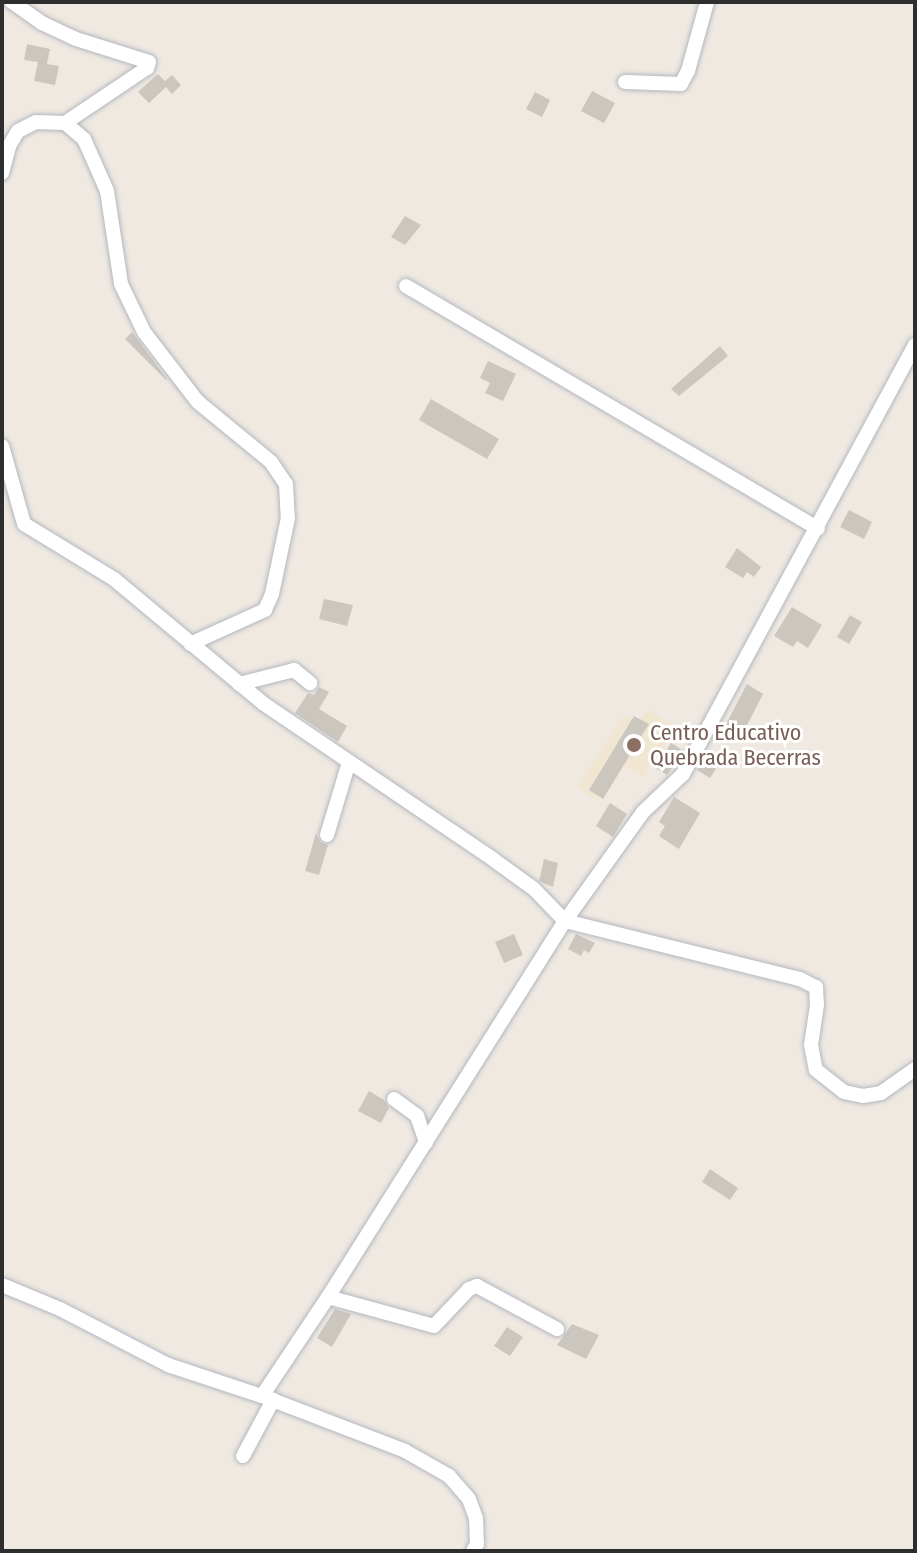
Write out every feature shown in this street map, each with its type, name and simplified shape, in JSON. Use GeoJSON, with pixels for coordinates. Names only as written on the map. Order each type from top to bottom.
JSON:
{"type":"FeatureCollection","features":[{"type":"Feature","properties":{"kind":"street"},"geometry":{"type":"LineString","coordinates":[[2,173],[9,146],[18,131],[36,122],[65,123],[147,68],[149,62],[76,39],[42,23],[12,2]]}},
{"type":"Feature","properties":{"kind":"street"},"geometry":{"type":"LineString","coordinates":[[625,82],[675,86],[685,80],[707,2]]}},
{"type":"Feature","properties":{"kind":"street"},"geometry":{"type":"LineString","coordinates":[[65,123],[84,139],[107,191],[121,284],[144,332],[198,402],[271,462],[286,484],[288,518],[272,594],[265,610],[190,644]]}},
{"type":"Feature","properties":{"kind":"street"},"geometry":{"type":"LineString","coordinates":[[406,286],[818,529]]}},
{"type":"Feature","properties":{"kind":"street"},"geometry":{"type":"LineString","coordinates":[[243,1456],[268,1398],[328,1297],[565,921],[643,812],[683,774],[915,345]]}},
{"type":"Feature","properties":{"kind":"street"},"geometry":{"type":"LineString","coordinates":[[2,446],[24,524],[114,579],[239,684],[534,889],[565,921],[800,979],[816,987],[817,1005],[811,1045],[816,1070],[844,1092],[863,1096],[881,1093],[915,1069]]}},
{"type":"Feature","properties":{"kind":"street"},"geometry":{"type":"LineString","coordinates":[[239,684],[294,670],[310,683]]}},
{"type":"Feature","properties":{"kind":"street"},"geometry":{"type":"LineString","coordinates":[[327,835],[349,762]]}},
{"type":"Feature","properties":{"kind":"street"},"geometry":{"type":"LineString","coordinates":[[394,1099],[412,1109],[426,1142]]}},
{"type":"Feature","properties":{"kind":"street"},"geometry":{"type":"LineString","coordinates":[[2,1285],[60,1309],[168,1365],[268,1398],[405,1451],[449,1476],[469,1499],[476,1518],[477,1544],[473,1551]]}},
{"type":"Feature","properties":{"kind":"street"},"geometry":{"type":"LineString","coordinates":[[328,1297],[434,1326],[469,1289],[477,1286],[557,1329]]}},
{"type":"Feature","properties":{"kind":"shaded area","name":"Centro Educativo Quebrada Becerras"},"geometry":{"type":"Polygon","coordinates":[[[648,709],[676,728],[643,777],[621,763],[596,800],[576,787],[624,715],[638,724],[648,709]]]}},
{"type":"Feature","properties":{"kind":"building"},"geometry":{"type":"Polygon","coordinates":[[[27,44],[50,49],[47,64],[59,66],[55,85],[34,81],[38,62],[24,60],[27,44]]]}},
{"type":"Feature","properties":{"kind":"building"},"geometry":{"type":"Polygon","coordinates":[[[158,74],[165,81],[172,75],[181,85],[172,94],[166,87],[149,103],[138,92],[158,74]]]}},
{"type":"Feature","properties":{"kind":"building"},"geometry":{"type":"Polygon","coordinates":[[[592,91],[615,103],[604,123],[581,111],[592,91]]]}},
{"type":"Feature","properties":{"kind":"building"},"geometry":{"type":"Polygon","coordinates":[[[535,92],[550,100],[542,117],[526,109],[535,92]]]}},
{"type":"Feature","properties":{"kind":"building"},"geometry":{"type":"Polygon","coordinates":[[[405,216],[421,225],[405,245],[391,237],[405,216]]]}},
{"type":"Feature","properties":{"kind":"building"},"geometry":{"type":"Polygon","coordinates":[[[132,332],[167,379],[166,380],[125,339],[132,332]]]}},
{"type":"Feature","properties":{"kind":"building"},"geometry":{"type":"Polygon","coordinates":[[[720,346],[728,356],[679,396],[671,389],[720,346]]]}},
{"type":"Feature","properties":{"kind":"building"},"geometry":{"type":"Polygon","coordinates":[[[488,361],[516,374],[503,401],[485,393],[490,383],[480,378],[488,361]]]}},
{"type":"Feature","properties":{"kind":"building"},"geometry":{"type":"Polygon","coordinates":[[[431,399],[499,439],[487,459],[419,420],[431,399]]]}},
{"type":"Feature","properties":{"kind":"building"},"geometry":{"type":"Polygon","coordinates":[[[849,510],[872,522],[864,539],[840,527],[849,510]]]}},
{"type":"Feature","properties":{"kind":"building"},"geometry":{"type":"Polygon","coordinates":[[[737,548],[761,567],[754,577],[747,572],[743,578],[725,567],[737,548]]]}},
{"type":"Feature","properties":{"kind":"building"},"geometry":{"type":"Polygon","coordinates":[[[324,599],[353,605],[347,626],[319,619],[324,599]]]}},
{"type":"Feature","properties":{"kind":"building"},"geometry":{"type":"Polygon","coordinates":[[[792,607],[822,625],[808,648],[797,641],[793,647],[774,636],[792,607]]]}},
{"type":"Feature","properties":{"kind":"building"},"geometry":{"type":"Polygon","coordinates":[[[850,615],[862,622],[849,644],[837,637],[850,615]]]}},
{"type":"Feature","properties":{"kind":"building"},"geometry":{"type":"Polygon","coordinates":[[[747,684],[763,694],[741,737],[724,728],[747,684]]]}},
{"type":"Feature","properties":{"kind":"building"},"geometry":{"type":"Polygon","coordinates":[[[319,687],[329,692],[319,709],[347,726],[338,742],[295,713],[308,693],[314,695],[319,687]]]}},
{"type":"Feature","properties":{"kind":"building"},"geometry":{"type":"Polygon","coordinates":[[[634,716],[649,724],[603,799],[589,790],[634,716]]]}},
{"type":"Feature","properties":{"kind":"building"},"geometry":{"type":"Polygon","coordinates":[[[671,743],[684,751],[667,775],[656,768],[671,743]]]}},
{"type":"Feature","properties":{"kind":"building"},"geometry":{"type":"Polygon","coordinates":[[[706,752],[721,761],[710,778],[697,770],[706,752]]]}},
{"type":"Feature","properties":{"kind":"building","name":"Centro Educativo Quebrada Becerras"},"geometry":{"type":"Polygon","coordinates":[[[674,797],[700,813],[679,849],[659,836],[665,826],[659,822],[674,797]]]}},
{"type":"Feature","properties":{"kind":"building"},"geometry":{"type":"Polygon","coordinates":[[[610,803],[627,814],[613,837],[596,826],[610,803]]]}},
{"type":"Feature","properties":{"kind":"building"},"geometry":{"type":"Polygon","coordinates":[[[316,833],[320,842],[328,845],[319,875],[305,871],[316,833]]]}},
{"type":"Feature","properties":{"kind":"building"},"geometry":{"type":"Polygon","coordinates":[[[544,859],[558,863],[553,887],[539,881],[544,859]]]}},
{"type":"Feature","properties":{"kind":"building"},"geometry":{"type":"Polygon","coordinates":[[[514,934],[523,955],[504,963],[495,942],[514,934]]]}},
{"type":"Feature","properties":{"kind":"building"},"geometry":{"type":"Polygon","coordinates":[[[576,934],[595,943],[589,953],[584,950],[581,956],[568,949],[576,934]]]}},
{"type":"Feature","properties":{"kind":"building"},"geometry":{"type":"Polygon","coordinates":[[[369,1091],[384,1100],[389,1108],[381,1123],[358,1111],[369,1091]]]}},
{"type":"Feature","properties":{"kind":"building"},"geometry":{"type":"Polygon","coordinates":[[[710,1169],[738,1188],[730,1200],[702,1182],[710,1169]]]}},
{"type":"Feature","properties":{"kind":"building"},"geometry":{"type":"Polygon","coordinates":[[[335,1309],[351,1314],[332,1347],[317,1338],[335,1309]]]}},
{"type":"Feature","properties":{"kind":"building"},"geometry":{"type":"Polygon","coordinates":[[[572,1324],[599,1335],[586,1359],[557,1345],[572,1324]]]}},
{"type":"Feature","properties":{"kind":"building"},"geometry":{"type":"Polygon","coordinates":[[[507,1327],[523,1337],[510,1356],[494,1346],[507,1327]]]}},
{"type":"Feature","properties":{"kind":"place","name":"Centro Educativo Quebrada Becerras"},"geometry":{"type":"Point","coordinates":[634,745]}}]}
